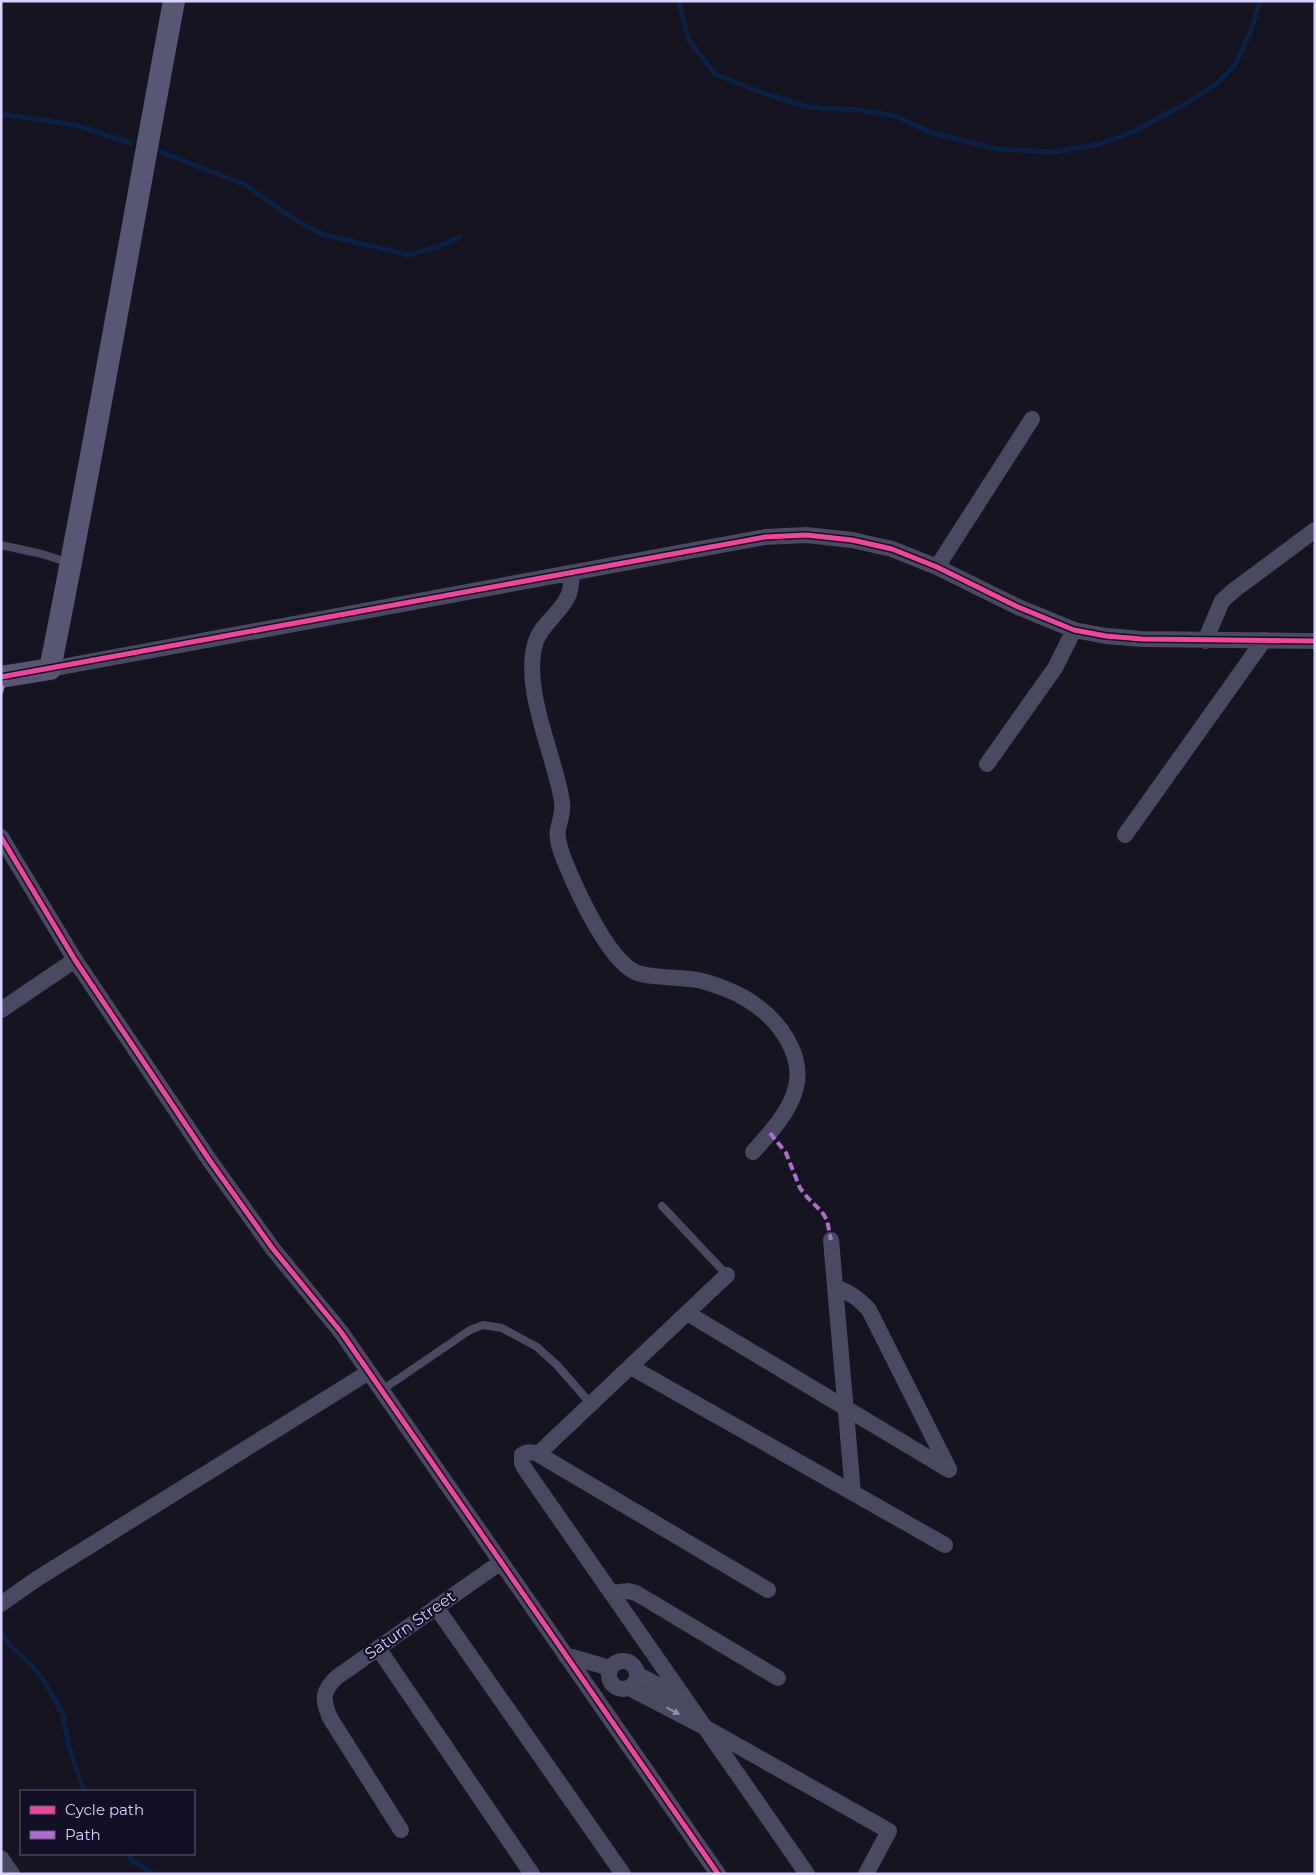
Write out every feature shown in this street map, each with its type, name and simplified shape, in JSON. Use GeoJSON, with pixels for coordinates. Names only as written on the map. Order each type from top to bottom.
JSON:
{"type":"FeatureCollection","features":[{"type":"Feature","properties":{"kind":"street"},"geometry":{"type":"LineString","coordinates":[[50,669],[174,1]]}},
{"type":"Feature","properties":{"kind":"street"},"geometry":{"type":"LineString","coordinates":[[938,567],[1032,419]]}},
{"type":"Feature","properties":{"kind":"street"},"geometry":{"type":"LineString","coordinates":[[1205,641],[1222,602],[1233,591],[1315,530]]}},
{"type":"Feature","properties":{"kind":"street"},"geometry":{"type":"LineString","coordinates":[[1,677],[764,537],[806,535],[852,540],[892,549],[938,567],[1018,607],[1074,630],[1142,640],[1315,641]]}},
{"type":"Feature","properties":{"kind":"street"},"geometry":{"type":"LineString","coordinates":[[572,573],[568,598],[542,630],[536,641],[533,662],[534,685],[540,721],[562,797],[563,812],[558,830],[558,841],[564,861],[608,946],[622,962],[636,972],[702,981],[735,993],[754,1004],[769,1016],[783,1033],[794,1052],[798,1067],[796,1086],[790,1103],[781,1119],[753,1152]]}},
{"type":"Feature","properties":{"kind":"street"},"geometry":{"type":"LineString","coordinates":[[987,764],[1055,668],[1074,630]]}},
{"type":"Feature","properties":{"kind":"street"},"geometry":{"type":"LineString","coordinates":[[1125,835],[1264,640]]}},
{"type":"Feature","properties":{"kind":"street"},"geometry":{"type":"LineString","coordinates":[[1,836],[75,960],[242,1207],[273,1249],[341,1332],[718,1874]]}},
{"type":"Feature","properties":{"kind":"street"},"geometry":{"type":"LineString","coordinates":[[1,1010],[75,960]]}},
{"type":"Feature","properties":{"kind":"street"},"geometry":{"type":"LineString","coordinates":[[831,1240],[853,1493]]}},
{"type":"Feature","properties":{"kind":"street"},"geometry":{"type":"LineString","coordinates":[[538,1454],[727,1275]]}},
{"type":"Feature","properties":{"kind":"street"},"geometry":{"type":"LineString","coordinates":[[686,1313],[949,1470],[869,1310],[859,1299],[847,1291],[835,1287]]}},
{"type":"Feature","properties":{"kind":"street"},"geometry":{"type":"LineString","coordinates":[[630,1367],[945,1545]]}},
{"type":"Feature","properties":{"kind":"street"},"geometry":{"type":"LineString","coordinates":[[1,1604],[35,1580],[369,1372]]}},
{"type":"Feature","properties":{"kind":"street"},"geometry":{"type":"LineString","coordinates":[[768,1590],[538,1454],[526,1452],[522,1455],[522,1463],[807,1874]]}},
{"type":"Feature","properties":{"kind":"street","name":"Saturn Street"},"geometry":{"type":"LineString","coordinates":[[401,1830],[330,1718],[325,1705],[325,1694],[329,1684],[337,1677],[501,1562]]}},
{"type":"Feature","properties":{"kind":"street"},"geometry":{"type":"LineString","coordinates":[[612,1594],[628,1591],[636,1593],[778,1678]]}},
{"type":"Feature","properties":{"kind":"street"},"geometry":{"type":"LineString","coordinates":[[436,1607],[624,1874]]}},
{"type":"Feature","properties":{"kind":"street"},"geometry":{"type":"LineString","coordinates":[[378,1648],[532,1874]]}},
{"type":"Feature","properties":{"kind":"street"},"geometry":{"type":"LineString","coordinates":[[565,1655],[610,1676],[618,1689],[633,1681],[686,1700]]}},
{"type":"Feature","properties":{"kind":"street"},"geometry":{"type":"LineString","coordinates":[[593,1694],[610,1676],[614,1664],[626,1661],[631,1664],[635,1668],[633,1681]]}},
{"type":"Feature","properties":{"kind":"street"},"geometry":{"type":"LineString","coordinates":[[633,1681],[706,1728],[889,1831],[866,1874]]}},
{"type":"Feature","properties":{"kind":"street"},"geometry":{"type":"LineString","coordinates":[[1,1858],[12,1874]]}},
{"type":"Feature","properties":{"kind":"lane"},"geometry":{"type":"LineString","coordinates":[[1,545],[42,554],[71,564]]}},
{"type":"Feature","properties":{"kind":"lane"},"geometry":{"type":"LineString","coordinates":[[662,1206],[727,1275]]}},
{"type":"Feature","properties":{"kind":"lane"},"geometry":{"type":"LineString","coordinates":[[382,1390],[470,1330],[483,1325],[502,1328],[537,1346],[557,1365],[591,1404]]}},
{"type":"Feature","properties":{"kind":"waterway"},"geometry":{"type":"LineString","coordinates":[[679,1],[688,39],[715,74],[763,93],[808,107],[859,110],[895,116],[933,133],[996,149],[1054,152],[1096,145],[1135,131],[1185,104],[1217,83],[1235,65],[1250,33],[1260,1]]}},
{"type":"Feature","properties":{"kind":"waterway"},"geometry":{"type":"LineString","coordinates":[[1,114],[75,125],[131,143]]}},
{"type":"Feature","properties":{"kind":"waterway"},"geometry":{"type":"LineString","coordinates":[[161,152],[246,185],[289,216],[321,234],[409,255],[437,247],[460,237]]}},
{"type":"Feature","properties":{"kind":"waterway"},"geometry":{"type":"LineString","coordinates":[[1,1634],[10,1646],[43,1679],[54,1698],[63,1715],[69,1747],[84,1790]]}},
{"type":"Feature","properties":{"kind":"waterway"},"geometry":{"type":"LineString","coordinates":[[128,1855],[134,1862],[155,1874]]}},
{"type":"Feature","properties":{"kind":"marked path"},"geometry":{"type":"LineString","coordinates":[[1,693],[5,677]]}},
{"type":"Feature","properties":{"kind":"marked path"},"geometry":{"type":"LineString","coordinates":[[770,1133],[786,1153],[800,1188],[827,1220],[831,1240]]}},
{"type":"Feature","properties":{"kind":"cycle path"},"geometry":{"type":"LineString","coordinates":[[1,677],[765,537],[806,535],[852,540],[892,549],[937,567],[1018,607],[1074,630],[1106,636],[1142,639],[1315,641]]}},
{"type":"Feature","properties":{"kind":"cycle path"},"geometry":{"type":"LineString","coordinates":[[1,837],[75,960],[210,1161],[273,1249],[341,1332],[718,1874]]}}]}
